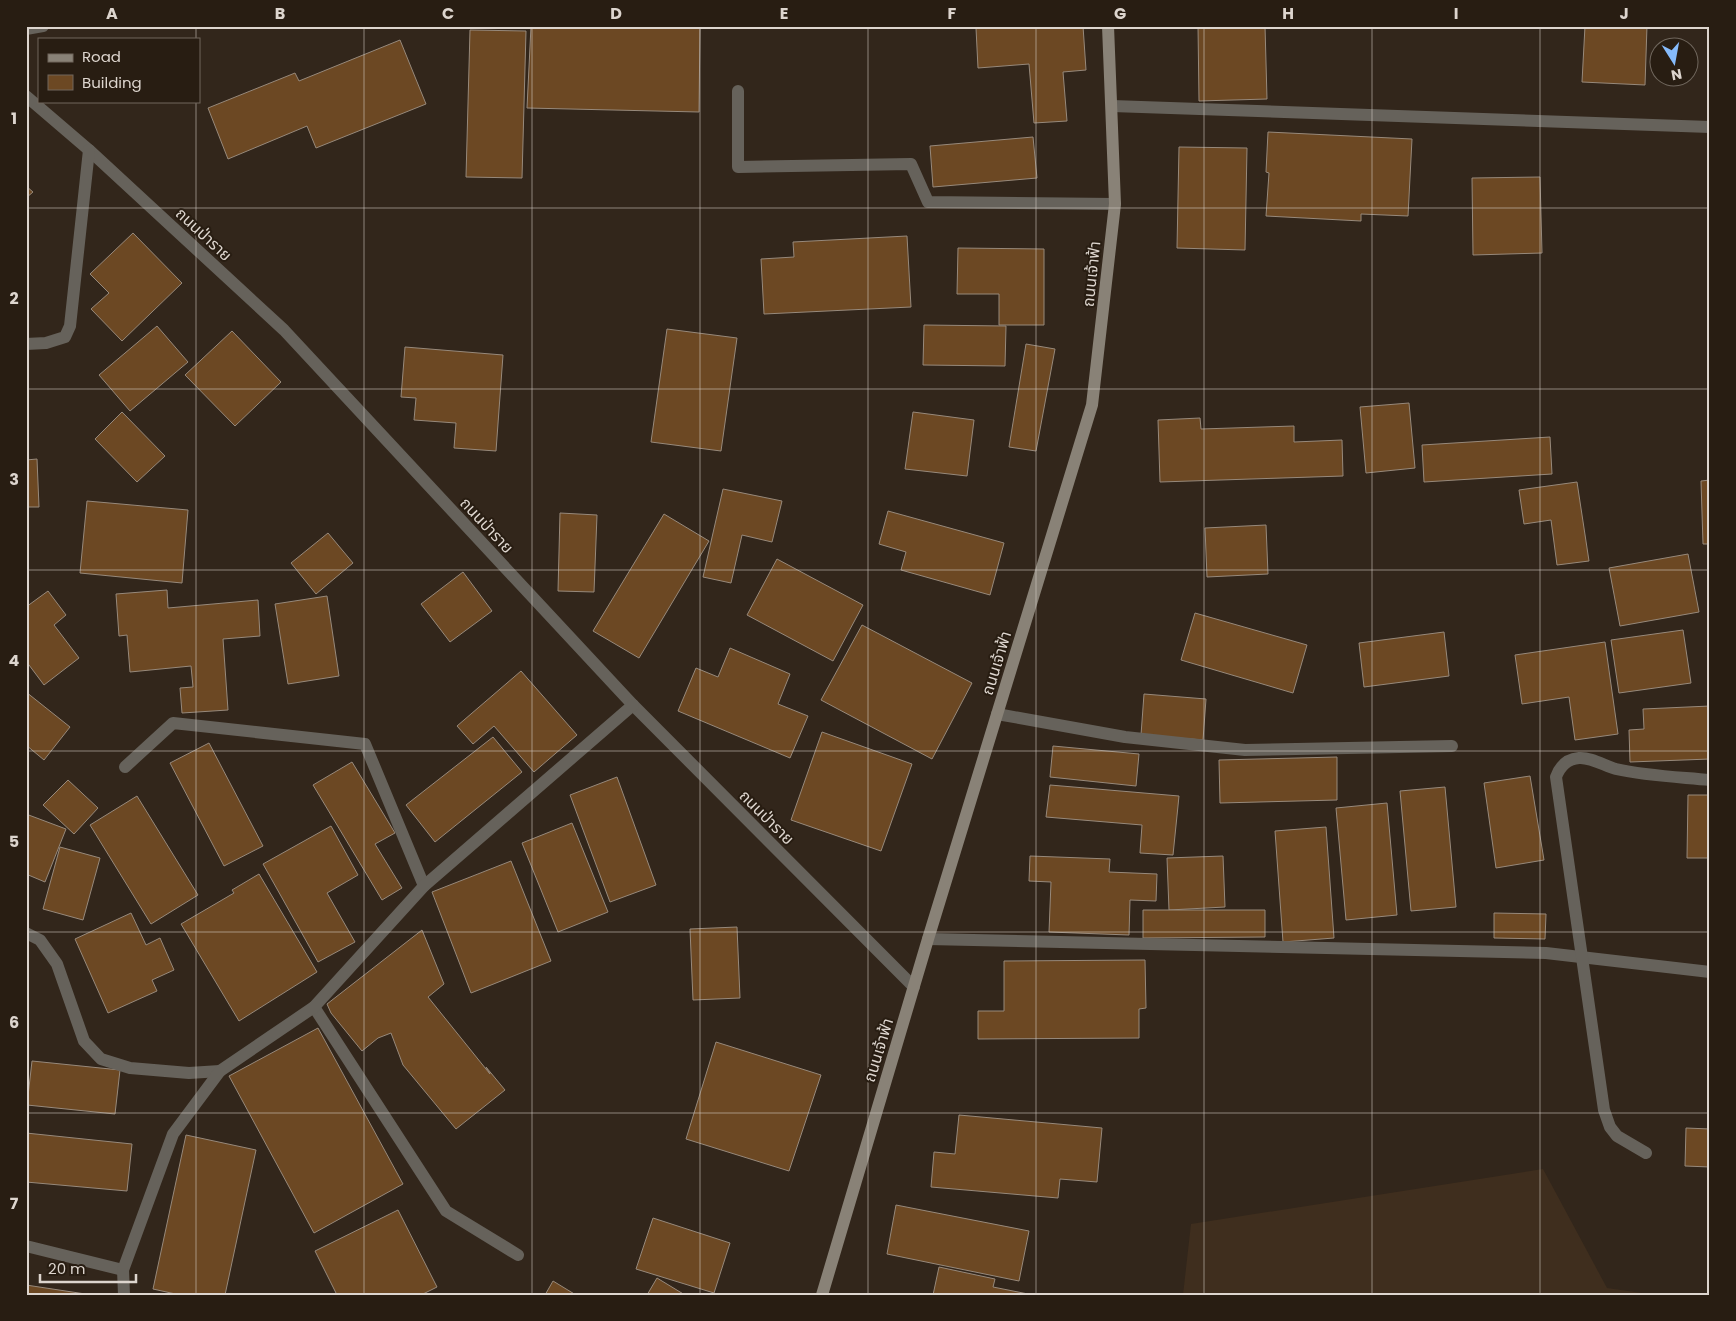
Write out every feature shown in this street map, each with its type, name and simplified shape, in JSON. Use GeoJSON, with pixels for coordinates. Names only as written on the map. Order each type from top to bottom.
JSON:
{"type":"FeatureCollection","features":[{"type":"Feature","properties":{"kind":"main road","name":"ถนนเจ้าฟ้า"},"geometry":{"type":"LineString","coordinates":[[822,1295],[928,939],[1092,405],[1115,204],[1108,26]]}},
{"type":"Feature","properties":{"kind":"street"},"geometry":{"type":"LineString","coordinates":[[26,30],[43,26]]}},
{"type":"Feature","properties":{"kind":"street"},"geometry":{"type":"LineString","coordinates":[[738,91],[738,167],[911,164],[928,202],[1115,204]]}},
{"type":"Feature","properties":{"kind":"street","name":"ถนนป่าราย"},"geometry":{"type":"LineString","coordinates":[[26,96],[89,150],[284,330],[633,706],[914,987]]}},
{"type":"Feature","properties":{"kind":"street"},"geometry":{"type":"LineString","coordinates":[[1112,106],[1710,127]]}},
{"type":"Feature","properties":{"kind":"street"},"geometry":{"type":"LineString","coordinates":[[26,344],[46,343],[65,337],[70,326],[89,150]]}},
{"type":"Feature","properties":{"kind":"street"},"geometry":{"type":"LineString","coordinates":[[124,1295],[123,1270],[173,1134],[220,1071],[314,1007],[424,886],[633,706]]}},
{"type":"Feature","properties":{"kind":"street"},"geometry":{"type":"LineString","coordinates":[[997,714],[1125,737],[1246,750],[1452,746]]}},
{"type":"Feature","properties":{"kind":"street"},"geometry":{"type":"LineString","coordinates":[[124,767],[173,723],[365,744],[424,886]]}},
{"type":"Feature","properties":{"kind":"street"},"geometry":{"type":"LineString","coordinates":[[1646,1153],[1617,1136],[1610,1127],[1604,1110],[1580,956],[1556,777],[1560,767],[1567,762],[1581,758],[1614,769],[1641,774],[1710,780]]}},
{"type":"Feature","properties":{"kind":"street"},"geometry":{"type":"LineString","coordinates":[[26,933],[40,940],[58,964],[84,1041],[101,1059],[130,1068],[189,1072],[220,1071]]}},
{"type":"Feature","properties":{"kind":"street"},"geometry":{"type":"LineString","coordinates":[[928,939],[1546,953],[1710,972]]}},
{"type":"Feature","properties":{"kind":"street"},"geometry":{"type":"LineString","coordinates":[[314,1007],[446,1211],[518,1255]]}},
{"type":"Feature","properties":{"kind":"street"},"geometry":{"type":"LineString","coordinates":[[26,1246],[123,1270]]}},
{"type":"Feature","properties":{"kind":"shaded area"},"geometry":{"type":"Polygon","coordinates":[[[1543,1169],[1607,1288],[1656,1295],[1183,1295],[1191,1224],[1543,1169]]]}},
{"type":"Feature","properties":{"kind":"building"},"geometry":{"type":"Polygon","coordinates":[[[531,26],[700,26],[699,112],[527,108],[531,26]]]}},
{"type":"Feature","properties":{"kind":"building"},"geometry":{"type":"Polygon","coordinates":[[[1002,26],[1083,26],[1086,70],[1063,72],[1067,121],[1034,123],[1029,64],[978,68],[976,28],[1002,26]]]}},
{"type":"Feature","properties":{"kind":"building"},"geometry":{"type":"Polygon","coordinates":[[[1198,26],[1265,26],[1267,99],[1199,101],[1198,26]]]}},
{"type":"Feature","properties":{"kind":"building"},"geometry":{"type":"Polygon","coordinates":[[[1585,26],[1647,26],[1645,85],[1582,82],[1585,26]]]}},
{"type":"Feature","properties":{"kind":"building"},"geometry":{"type":"Polygon","coordinates":[[[470,30],[526,31],[522,178],[466,177],[470,30]]]}},
{"type":"Feature","properties":{"kind":"building"},"geometry":{"type":"Polygon","coordinates":[[[400,40],[426,104],[316,148],[307,126],[228,159],[208,108],[295,73],[299,81],[400,40]]]}},
{"type":"Feature","properties":{"kind":"building"},"geometry":{"type":"Polygon","coordinates":[[[1268,132],[1412,139],[1408,216],[1361,214],[1361,221],[1266,216],[1269,173],[1266,172],[1268,132]]]}},
{"type":"Feature","properties":{"kind":"building"},"geometry":{"type":"Polygon","coordinates":[[[1033,137],[1037,178],[933,187],[930,146],[1033,137]]]}},
{"type":"Feature","properties":{"kind":"building"},"geometry":{"type":"Polygon","coordinates":[[[1179,147],[1247,148],[1245,250],[1177,248],[1179,147]]]}},
{"type":"Feature","properties":{"kind":"building"},"geometry":{"type":"Polygon","coordinates":[[[1540,177],[1542,253],[1473,255],[1472,178],[1540,177]]]}},
{"type":"Feature","properties":{"kind":"building"},"geometry":{"type":"Polygon","coordinates":[[[26,186],[33,192],[26,198],[26,186]]]}},
{"type":"Feature","properties":{"kind":"building"},"geometry":{"type":"Polygon","coordinates":[[[133,233],[182,283],[122,341],[91,309],[109,293],[90,274],[133,233]]]}},
{"type":"Feature","properties":{"kind":"building"},"geometry":{"type":"Polygon","coordinates":[[[907,236],[911,307],[764,314],[761,259],[794,257],[793,242],[907,236]]]}},
{"type":"Feature","properties":{"kind":"building"},"geometry":{"type":"Polygon","coordinates":[[[958,248],[1044,249],[1044,325],[999,325],[999,294],[957,294],[958,248]]]}},
{"type":"Feature","properties":{"kind":"building"},"geometry":{"type":"Polygon","coordinates":[[[924,325],[1006,326],[1005,366],[923,365],[924,325]]]}},
{"type":"Feature","properties":{"kind":"building"},"geometry":{"type":"Polygon","coordinates":[[[157,326],[188,362],[130,411],[99,375],[157,326]]]}},
{"type":"Feature","properties":{"kind":"building"},"geometry":{"type":"Polygon","coordinates":[[[667,329],[737,338],[721,451],[651,442],[667,329]]]}},
{"type":"Feature","properties":{"kind":"building"},"geometry":{"type":"Polygon","coordinates":[[[232,331],[281,382],[235,426],[185,375],[232,331]]]}},
{"type":"Feature","properties":{"kind":"building"},"geometry":{"type":"Polygon","coordinates":[[[1026,344],[1055,349],[1036,451],[1009,447],[1026,344]]]}},
{"type":"Feature","properties":{"kind":"building"},"geometry":{"type":"Polygon","coordinates":[[[405,347],[503,355],[496,451],[454,448],[456,423],[414,420],[416,398],[401,397],[405,347]]]}},
{"type":"Feature","properties":{"kind":"building"},"geometry":{"type":"Polygon","coordinates":[[[1409,403],[1415,468],[1366,473],[1360,407],[1409,403]]]}},
{"type":"Feature","properties":{"kind":"building"},"geometry":{"type":"Polygon","coordinates":[[[122,412],[165,456],[137,482],[95,439],[122,412]]]}},
{"type":"Feature","properties":{"kind":"building"},"geometry":{"type":"Polygon","coordinates":[[[913,412],[974,420],[967,476],[905,469],[913,412]]]}},
{"type":"Feature","properties":{"kind":"building"},"geometry":{"type":"Polygon","coordinates":[[[1200,418],[1201,429],[1294,426],[1294,442],[1342,440],[1343,476],[1160,482],[1158,420],[1200,418]]]}},
{"type":"Feature","properties":{"kind":"building"},"geometry":{"type":"Polygon","coordinates":[[[1550,437],[1552,474],[1424,482],[1422,445],[1550,437]]]}},
{"type":"Feature","properties":{"kind":"building"},"geometry":{"type":"Polygon","coordinates":[[[37,459],[39,507],[26,507],[26,460],[37,459]]]}},
{"type":"Feature","properties":{"kind":"building"},"geometry":{"type":"Polygon","coordinates":[[[1710,480],[1710,544],[1703,544],[1701,481],[1710,480]]]}},
{"type":"Feature","properties":{"kind":"building"},"geometry":{"type":"Polygon","coordinates":[[[1577,482],[1589,561],[1557,565],[1551,520],[1524,524],[1519,490],[1577,482]]]}},
{"type":"Feature","properties":{"kind":"building"},"geometry":{"type":"Polygon","coordinates":[[[723,489],[782,501],[772,542],[742,535],[731,583],[703,577],[723,489]]]}},
{"type":"Feature","properties":{"kind":"building"},"geometry":{"type":"Polygon","coordinates":[[[87,501],[188,510],[182,583],[80,573],[87,501]]]}},
{"type":"Feature","properties":{"kind":"building"},"geometry":{"type":"Polygon","coordinates":[[[888,511],[1004,543],[990,595],[901,570],[906,552],[879,544],[888,511]]]}},
{"type":"Feature","properties":{"kind":"building"},"geometry":{"type":"Polygon","coordinates":[[[560,513],[597,515],[594,592],[558,591],[560,513]]]}},
{"type":"Feature","properties":{"kind":"building"},"geometry":{"type":"Polygon","coordinates":[[[664,514],[709,541],[639,658],[593,631],[664,514]]]}},
{"type":"Feature","properties":{"kind":"building"},"geometry":{"type":"Polygon","coordinates":[[[1266,525],[1268,574],[1207,577],[1205,528],[1266,525]]]}},
{"type":"Feature","properties":{"kind":"building"},"geometry":{"type":"Polygon","coordinates":[[[328,533],[353,563],[316,594],[291,563],[328,533]]]}},
{"type":"Feature","properties":{"kind":"building"},"geometry":{"type":"Polygon","coordinates":[[[1688,554],[1699,612],[1620,626],[1609,568],[1688,554]]]}},
{"type":"Feature","properties":{"kind":"building"},"geometry":{"type":"Polygon","coordinates":[[[777,559],[863,605],[833,661],[747,615],[777,559]]]}},
{"type":"Feature","properties":{"kind":"building"},"geometry":{"type":"Polygon","coordinates":[[[463,572],[492,611],[450,642],[421,604],[463,572]]]}},
{"type":"Feature","properties":{"kind":"building"},"geometry":{"type":"Polygon","coordinates":[[[167,590],[168,608],[258,600],[260,636],[223,639],[228,710],[182,713],[180,688],[193,687],[191,666],[130,672],[127,635],[119,636],[116,594],[167,590]]]}},
{"type":"Feature","properties":{"kind":"building"},"geometry":{"type":"Polygon","coordinates":[[[48,591],[66,615],[54,625],[79,658],[44,685],[26,661],[26,607],[48,591]]]}},
{"type":"Feature","properties":{"kind":"building"},"geometry":{"type":"Polygon","coordinates":[[[327,596],[339,676],[288,684],[275,604],[327,596]]]}},
{"type":"Feature","properties":{"kind":"building"},"geometry":{"type":"Polygon","coordinates":[[[1195,613],[1307,645],[1293,693],[1181,660],[1195,613]]]}},
{"type":"Feature","properties":{"kind":"building"},"geometry":{"type":"Polygon","coordinates":[[[862,625],[972,683],[932,759],[821,700],[862,625]]]}},
{"type":"Feature","properties":{"kind":"building"},"geometry":{"type":"Polygon","coordinates":[[[1683,630],[1691,683],[1619,693],[1611,640],[1683,630]]]}},
{"type":"Feature","properties":{"kind":"building"},"geometry":{"type":"Polygon","coordinates":[[[1444,632],[1449,676],[1364,687],[1359,643],[1444,632]]]}},
{"type":"Feature","properties":{"kind":"building"},"geometry":{"type":"Polygon","coordinates":[[[1605,642],[1618,734],[1575,740],[1569,697],[1522,704],[1515,655],[1605,642]]]}},
{"type":"Feature","properties":{"kind":"building"},"geometry":{"type":"Polygon","coordinates":[[[730,648],[790,674],[778,704],[808,716],[790,758],[678,711],[696,668],[718,677],[730,648]]]}},
{"type":"Feature","properties":{"kind":"building"},"geometry":{"type":"Polygon","coordinates":[[[521,671],[577,735],[534,772],[494,726],[473,744],[457,726],[521,671]]]}},
{"type":"Feature","properties":{"kind":"building"},"geometry":{"type":"Polygon","coordinates":[[[26,692],[70,727],[44,760],[26,745],[26,692]]]}},
{"type":"Feature","properties":{"kind":"building"},"geometry":{"type":"Polygon","coordinates":[[[1144,694],[1206,699],[1203,740],[1141,735],[1144,694]]]}},
{"type":"Feature","properties":{"kind":"building"},"geometry":{"type":"Polygon","coordinates":[[[1710,706],[1710,759],[1630,762],[1629,730],[1644,729],[1643,709],[1710,706]]]}},
{"type":"Feature","properties":{"kind":"building"},"geometry":{"type":"Polygon","coordinates":[[[822,732],[912,764],[881,851],[791,820],[822,732]]]}},
{"type":"Feature","properties":{"kind":"building"},"geometry":{"type":"Polygon","coordinates":[[[493,737],[522,772],[435,842],[406,805],[493,737]]]}},
{"type":"Feature","properties":{"kind":"building"},"geometry":{"type":"Polygon","coordinates":[[[209,743],[263,846],[224,866],[170,763],[209,743]]]}},
{"type":"Feature","properties":{"kind":"building"},"geometry":{"type":"Polygon","coordinates":[[[1053,746],[1139,754],[1136,786],[1050,777],[1053,746]]]}},
{"type":"Feature","properties":{"kind":"building"},"geometry":{"type":"Polygon","coordinates":[[[1337,757],[1337,800],[1220,803],[1219,760],[1337,757]]]}},
{"type":"Feature","properties":{"kind":"building"},"geometry":{"type":"Polygon","coordinates":[[[352,762],[395,833],[375,844],[402,888],[382,900],[313,785],[352,762]]]}},
{"type":"Feature","properties":{"kind":"building"},"geometry":{"type":"Polygon","coordinates":[[[1530,776],[1544,860],[1496,868],[1484,783],[1530,776]]]}},
{"type":"Feature","properties":{"kind":"building"},"geometry":{"type":"Polygon","coordinates":[[[617,777],[656,885],[610,902],[570,795],[617,777]]]}},
{"type":"Feature","properties":{"kind":"building"},"geometry":{"type":"Polygon","coordinates":[[[68,780],[98,808],[74,834],[43,805],[68,780]]]}},
{"type":"Feature","properties":{"kind":"building"},"geometry":{"type":"Polygon","coordinates":[[[1050,785],[1179,796],[1173,855],[1140,853],[1142,825],[1046,817],[1050,785]]]}},
{"type":"Feature","properties":{"kind":"building"},"geometry":{"type":"Polygon","coordinates":[[[1445,787],[1456,907],[1411,911],[1400,791],[1445,787]]]}},
{"type":"Feature","properties":{"kind":"building"},"geometry":{"type":"Polygon","coordinates":[[[1688,795],[1710,795],[1710,858],[1687,858],[1688,795]]]}},
{"type":"Feature","properties":{"kind":"building"},"geometry":{"type":"Polygon","coordinates":[[[137,796],[198,895],[151,924],[90,825],[137,796]]]}},
{"type":"Feature","properties":{"kind":"building"},"geometry":{"type":"Polygon","coordinates":[[[1387,803],[1397,915],[1346,920],[1336,808],[1387,803]]]}},
{"type":"Feature","properties":{"kind":"building"},"geometry":{"type":"Polygon","coordinates":[[[26,814],[66,829],[45,882],[26,874],[26,814]]]}},
{"type":"Feature","properties":{"kind":"building"},"geometry":{"type":"Polygon","coordinates":[[[572,823],[608,912],[558,932],[522,843],[572,823]]]}},
{"type":"Feature","properties":{"kind":"building"},"geometry":{"type":"Polygon","coordinates":[[[331,826],[358,875],[327,893],[355,942],[318,962],[263,864],[331,826]]]}},
{"type":"Feature","properties":{"kind":"building"},"geometry":{"type":"Polygon","coordinates":[[[1326,827],[1334,938],[1283,942],[1275,831],[1326,827]]]}},
{"type":"Feature","properties":{"kind":"building"},"geometry":{"type":"Polygon","coordinates":[[[60,847],[100,858],[83,920],[43,909],[60,847]]]}},
{"type":"Feature","properties":{"kind":"building"},"geometry":{"type":"Polygon","coordinates":[[[1030,856],[1110,859],[1109,872],[1157,874],[1156,901],[1130,900],[1129,935],[1049,932],[1051,882],[1029,881],[1030,856]]]}},
{"type":"Feature","properties":{"kind":"building"},"geometry":{"type":"Polygon","coordinates":[[[1223,856],[1225,907],[1169,910],[1167,858],[1223,856]]]}},
{"type":"Feature","properties":{"kind":"building"},"geometry":{"type":"Polygon","coordinates":[[[511,861],[551,961],[471,993],[432,892],[511,861]]]}},
{"type":"Feature","properties":{"kind":"building"},"geometry":{"type":"Polygon","coordinates":[[[259,874],[317,972],[239,1021],[181,924],[234,893],[232,890],[259,874]]]}},
{"type":"Feature","properties":{"kind":"building"},"geometry":{"type":"Polygon","coordinates":[[[1143,910],[1265,910],[1265,937],[1143,938],[1143,910]]]}},
{"type":"Feature","properties":{"kind":"building"},"geometry":{"type":"Polygon","coordinates":[[[131,913],[146,945],[160,938],[174,970],[152,980],[157,991],[108,1013],[75,939],[131,913]]]}},
{"type":"Feature","properties":{"kind":"building"},"geometry":{"type":"Polygon","coordinates":[[[1494,913],[1546,914],[1545,939],[1494,938],[1494,913]]]}},
{"type":"Feature","properties":{"kind":"building"},"geometry":{"type":"Polygon","coordinates":[[[737,927],[740,998],[693,1000],[690,929],[737,927]]]}},
{"type":"Feature","properties":{"kind":"building"},"geometry":{"type":"Polygon","coordinates":[[[422,930],[444,984],[428,997],[505,1090],[456,1129],[403,1065],[391,1033],[378,1038],[362,1051],[331,1013],[327,1004],[422,930]]]}},
{"type":"Feature","properties":{"kind":"building"},"geometry":{"type":"Polygon","coordinates":[[[1145,960],[1146,1008],[1139,1009],[1139,1038],[978,1039],[978,1011],[1004,1011],[1004,961],[1145,960]]]}},
{"type":"Feature","properties":{"kind":"building"},"geometry":{"type":"Polygon","coordinates":[[[318,1028],[403,1184],[314,1233],[229,1076],[318,1028]]]}},
{"type":"Feature","properties":{"kind":"building"},"geometry":{"type":"Polygon","coordinates":[[[716,1042],[821,1075],[789,1171],[686,1139],[716,1042]]]}},
{"type":"Feature","properties":{"kind":"building"},"geometry":{"type":"Polygon","coordinates":[[[32,1061],[120,1070],[115,1114],[27,1105],[32,1061]]]}},
{"type":"Feature","properties":{"kind":"building"},"geometry":{"type":"Polygon","coordinates":[[[959,1115],[1102,1128],[1097,1182],[1060,1179],[1058,1198],[931,1187],[934,1152],[955,1154],[959,1115]]]}},
{"type":"Feature","properties":{"kind":"building"},"geometry":{"type":"Polygon","coordinates":[[[1686,1128],[1710,1129],[1710,1167],[1685,1166],[1686,1128]]]}},
{"type":"Feature","properties":{"kind":"building"},"geometry":{"type":"Polygon","coordinates":[[[26,1133],[132,1144],[127,1191],[26,1182],[26,1133]]]}},
{"type":"Feature","properties":{"kind":"building"},"geometry":{"type":"Polygon","coordinates":[[[186,1135],[256,1150],[225,1295],[180,1295],[153,1289],[186,1135]]]}},
{"type":"Feature","properties":{"kind":"building"},"geometry":{"type":"Polygon","coordinates":[[[896,1205],[1029,1231],[1019,1281],[887,1254],[896,1205]]]}},
{"type":"Feature","properties":{"kind":"building"},"geometry":{"type":"Polygon","coordinates":[[[398,1210],[437,1287],[421,1295],[337,1295],[315,1251],[398,1210]]]}},
{"type":"Feature","properties":{"kind":"building"},"geometry":{"type":"Polygon","coordinates":[[[653,1218],[730,1243],[714,1293],[636,1269],[653,1218]]]}},
{"type":"Feature","properties":{"kind":"building"},"geometry":{"type":"Polygon","coordinates":[[[939,1267],[995,1279],[993,1287],[1033,1295],[933,1295],[939,1267]]]}},
{"type":"Feature","properties":{"kind":"building"},"geometry":{"type":"Polygon","coordinates":[[[657,1278],[685,1295],[647,1295],[657,1278]]]}},
{"type":"Feature","properties":{"kind":"building"},"geometry":{"type":"Polygon","coordinates":[[[553,1281],[576,1295],[545,1295],[553,1281]]]}},
{"type":"Feature","properties":{"kind":"building"},"geometry":{"type":"Polygon","coordinates":[[[26,1285],[92,1295],[26,1295],[26,1285]]]}}]}
